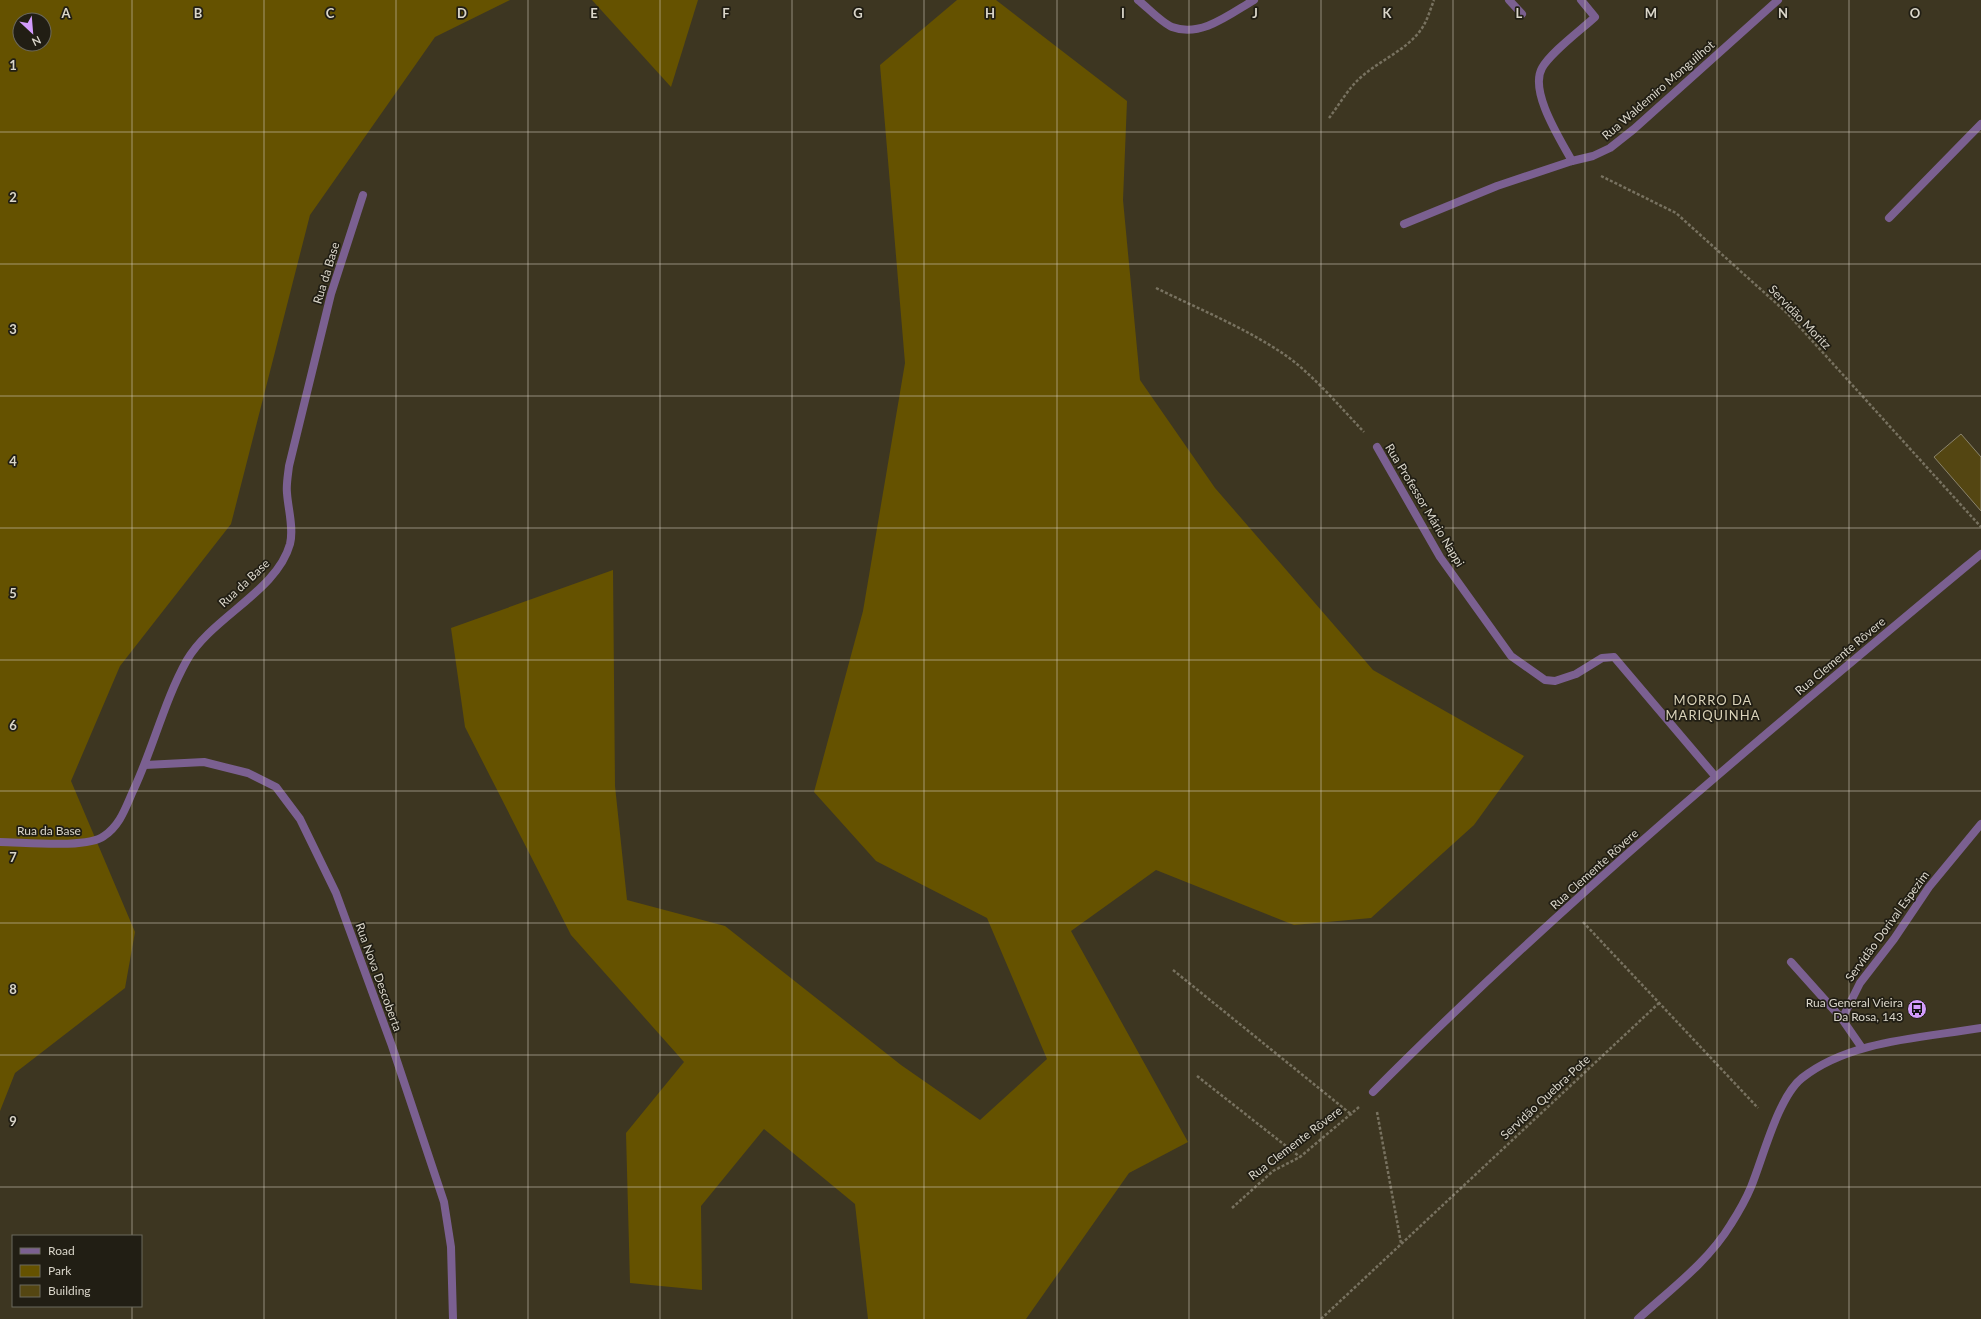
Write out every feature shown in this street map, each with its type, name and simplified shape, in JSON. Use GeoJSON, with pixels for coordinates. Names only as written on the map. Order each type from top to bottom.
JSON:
{"type":"FeatureCollection","features":[{"type":"Feature","properties":{"kind":"street"},"geometry":{"type":"LineString","coordinates":[[1138,0],[1171,26],[1192,30],[1207,26],[1254,0]]}},
{"type":"Feature","properties":{"kind":"street"},"geometry":{"type":"LineString","coordinates":[[1509,0],[1522,14]]}},
{"type":"Feature","properties":{"kind":"street"},"geometry":{"type":"LineString","coordinates":[[1572,161],[1539,93],[1538,78],[1542,67],[1554,54],[1596,17],[1581,0]]}},
{"type":"Feature","properties":{"kind":"street","name":"Rua Waldemiro Monguilhot"},"geometry":{"type":"LineString","coordinates":[[1404,224],[1497,186],[1572,161],[1593,156],[1610,148],[1634,129],[1778,0]]}},
{"type":"Feature","properties":{"kind":"street"},"geometry":{"type":"LineString","coordinates":[[1889,218],[1981,124]]}},
{"type":"Feature","properties":{"kind":"street","name":"Rua da Base"},"geometry":{"type":"LineString","coordinates":[[0,842],[84,843],[103,837],[118,824],[145,765],[173,688],[188,660],[210,631],[257,590],[280,567],[290,544],[291,522],[287,492],[289,466],[331,294],[363,195]]}},
{"type":"Feature","properties":{"kind":"street","name":"Rua Professor Mário Nappi"},"geometry":{"type":"LineString","coordinates":[[1378,447],[1440,557],[1511,656],[1545,680],[1555,680],[1576,674],[1602,658],[1614,657],[1715,776]]}},
{"type":"Feature","properties":{"kind":"street","name":"Rua Clemente Rôvere"},"geometry":{"type":"LineString","coordinates":[[1373,1092],[1427,1039],[1715,776],[1981,554]]}},
{"type":"Feature","properties":{"kind":"street","name":"Rua Nova Descoberta"},"geometry":{"type":"LineString","coordinates":[[145,765],[204,762],[248,773],[276,787],[300,820],[336,893],[392,1046],[444,1202],[451,1247],[453,1319]]}},
{"type":"Feature","properties":{"kind":"street","name":"Servidão Dorival Espezim"},"geometry":{"type":"LineString","coordinates":[[1842,1019],[1860,983],[1894,939],[1929,887],[1981,824]]}},
{"type":"Feature","properties":{"kind":"street"},"geometry":{"type":"LineString","coordinates":[[1791,962],[1842,1019],[1862,1048]]}},
{"type":"Feature","properties":{"kind":"street"},"geometry":{"type":"LineString","coordinates":[[1638,1319],[1712,1252],[1732,1224],[1750,1188],[1782,1104],[1800,1079],[1820,1065],[1862,1048],[1981,1028]]}},
{"type":"Feature","properties":{"kind":"path"},"geometry":{"type":"LineString","coordinates":[[1329,118],[1358,80],[1378,63],[1406,44],[1420,31],[1430,12],[1434,0]]}},
{"type":"Feature","properties":{"kind":"path","name":"Servidão Moritz"},"geometry":{"type":"LineString","coordinates":[[1572,161],[1676,213],[1787,313],[1981,527]]}},
{"type":"Feature","properties":{"kind":"path","name":"Rua Professor Mário Nappi"},"geometry":{"type":"LineString","coordinates":[[1156,288],[1245,331],[1289,358],[1331,396],[1378,447]]}},
{"type":"Feature","properties":{"kind":"path"},"geometry":{"type":"LineString","coordinates":[[1569,908],[1774,1124]]}},
{"type":"Feature","properties":{"kind":"path"},"geometry":{"type":"LineString","coordinates":[[1173,970],[1352,1115]]}},
{"type":"Feature","properties":{"kind":"path","name":"Servidão Quebra-Pote"},"geometry":{"type":"LineString","coordinates":[[1321,1319],[1659,1003]]}},
{"type":"Feature","properties":{"kind":"path"},"geometry":{"type":"LineString","coordinates":[[1197,1076],[1300,1157]]}},
{"type":"Feature","properties":{"kind":"path"},"geometry":{"type":"LineString","coordinates":[[1373,1092],[1401,1243]]}},
{"type":"Feature","properties":{"kind":"path","name":"Rua Clemente Rôvere"},"geometry":{"type":"LineString","coordinates":[[1232,1208],[1273,1171],[1300,1157],[1352,1115],[1373,1092]]}},
{"type":"Feature","properties":{"kind":"green space"},"geometry":{"type":"Polygon","coordinates":[[[0,0],[510,0],[435,37],[310,215],[231,524],[120,666],[71,781],[135,932],[125,988],[15,1073],[0,1111],[0,0]]]}},
{"type":"Feature","properties":{"kind":"green space"},"geometry":{"type":"Polygon","coordinates":[[[592,0],[698,0],[671,87],[592,0]]]}},
{"type":"Feature","properties":{"kind":"green space"},"geometry":{"type":"Polygon","coordinates":[[[957,0],[996,0],[1127,101],[1123,200],[1140,380],[1215,488],[1373,670],[1524,756],[1474,825],[1371,918],[1294,925],[1156,870],[1071,931],[1188,1142],[1129,1173],[1026,1319],[868,1319],[855,1204],[764,1129],[701,1206],[702,1290],[630,1283],[626,1133],[684,1062],[571,935],[465,727],[451,628],[613,570],[615,786],[627,900],[725,926],[901,1065],[980,1120],[1047,1059],[987,918],[876,861],[814,792],[863,611],[905,363],[880,65],[957,0]]]}},
{"type":"Feature","properties":{"kind":"building"},"geometry":{"type":"Polygon","coordinates":[[[1961,434],[1981,457],[1981,511],[1934,457],[1961,434]]]}},
{"type":"Feature","properties":{"kind":"place","name":"Rua General Vieira Da Rosa, 143"},"geometry":{"type":"Point","coordinates":[1917,1009]}},
{"type":"Feature","properties":{"kind":"district","name":"MORRO DA MARIQUINHA"},"geometry":{"type":"Point","coordinates":[1713,708]}}]}
